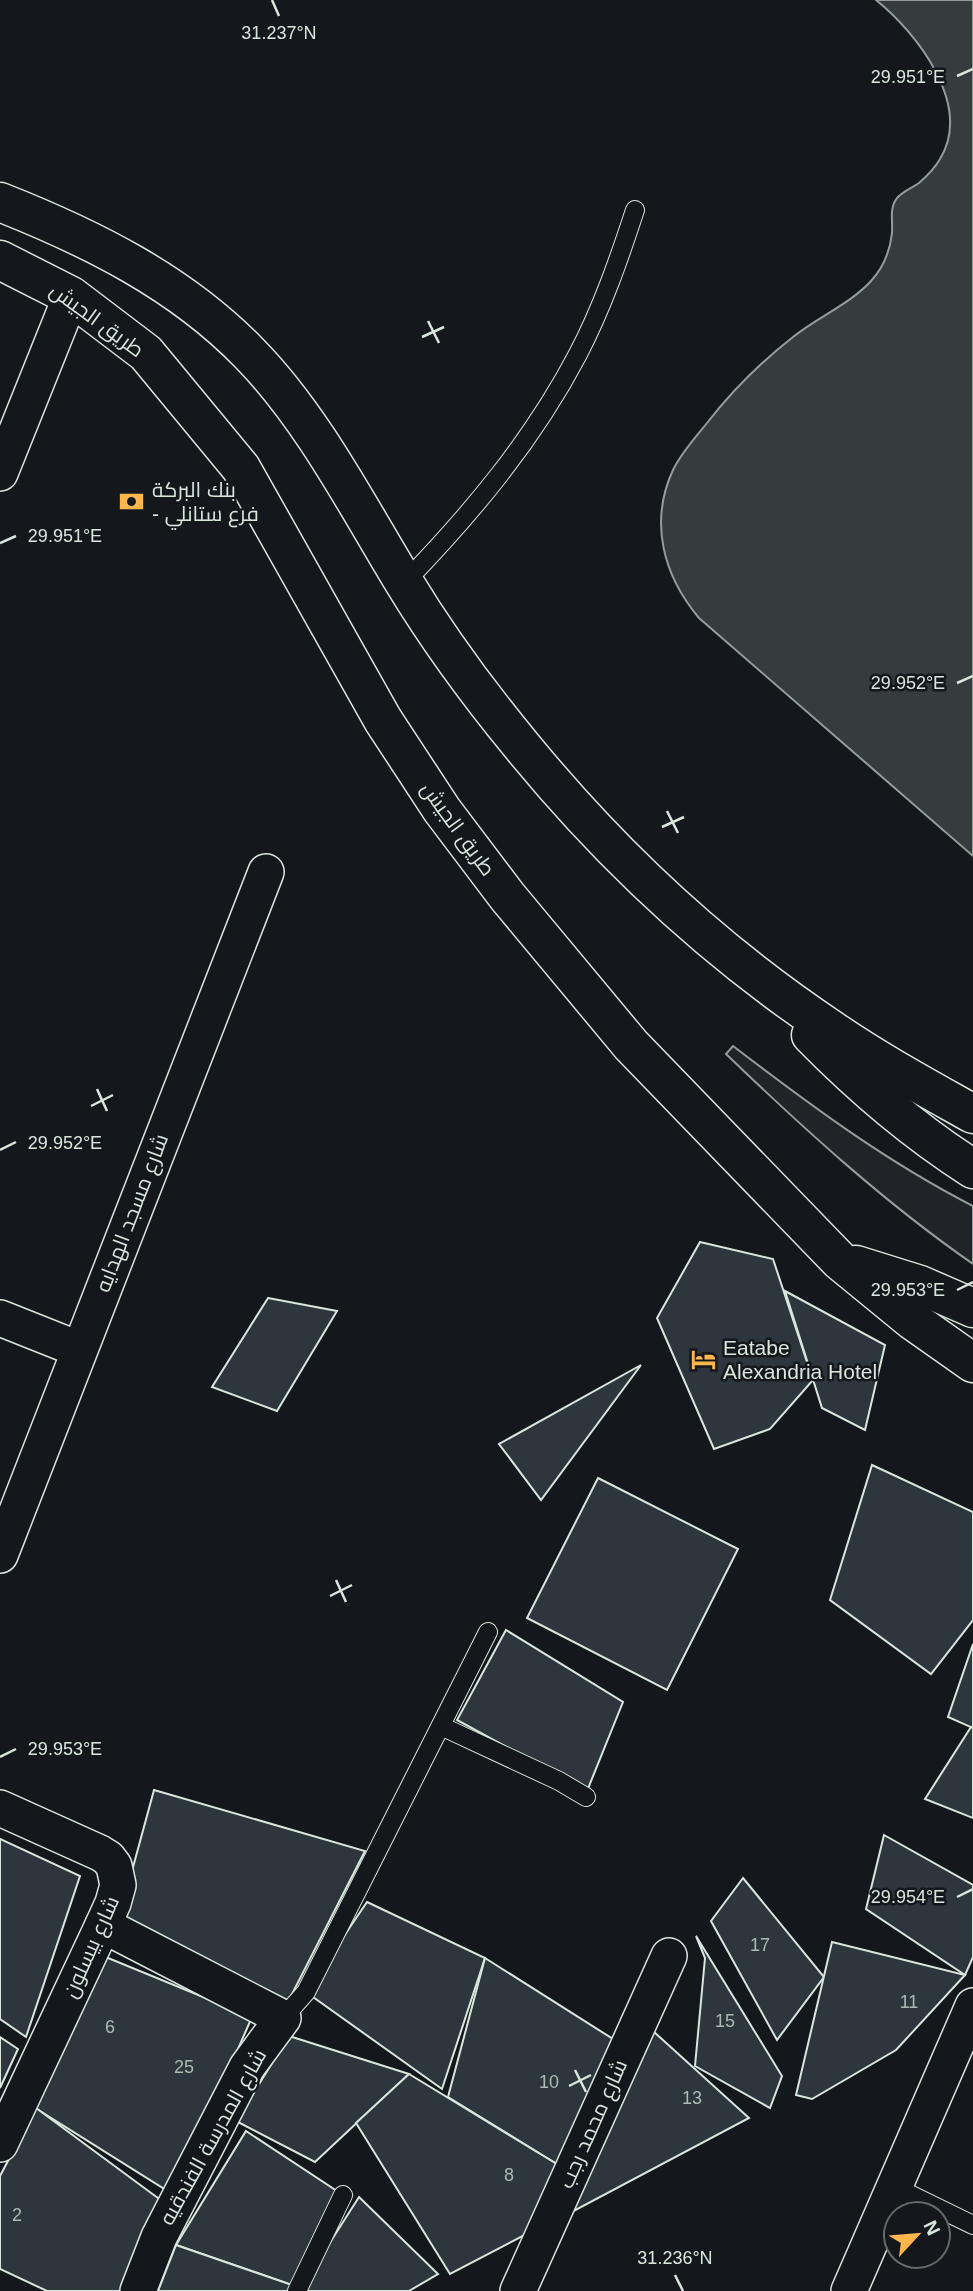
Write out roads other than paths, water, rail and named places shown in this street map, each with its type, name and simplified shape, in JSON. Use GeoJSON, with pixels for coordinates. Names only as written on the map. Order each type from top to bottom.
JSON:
{"type":"FeatureCollection","features":[{"type":"Feature","properties":{"kind":"highway"},"geometry":{"type":"LineString","coordinates":[[0,202],[109,250],[182,295],[250,353],[305,421],[404,583],[460,666],[521,746],[587,821],[713,941],[772,988],[895,1071],[973,1114]]}},
{"type":"Feature","properties":{"kind":"highway","name":"طريق الجيش"},"geometry":{"type":"LineString","coordinates":[[0,260],[71,296],[146,353],[241,468],[383,720],[442,810],[506,896],[631,1045],[840,1261],[912,1320],[973,1363]]}},
{"type":"Feature","properties":{"kind":"highway"},"geometry":{"type":"LineString","coordinates":[[772,988],[808,1031],[864,1087],[934,1144],[973,1169]]}},
{"type":"Feature","properties":{"kind":"highway"},"geometry":{"type":"LineString","coordinates":[[840,1261],[920,1285],[973,1308]]}},
{"type":"Feature","properties":{"kind":"street"},"geometry":{"type":"LineString","coordinates":[[0,472],[71,296]]}},
{"type":"Feature","properties":{"kind":"street","name":"شارع مسجد الهدايه"},"geometry":{"type":"LineString","coordinates":[[0,1555],[266,872]]}},
{"type":"Feature","properties":{"kind":"street"},"geometry":{"type":"LineString","coordinates":[[0,1318],[78,1349]]}},
{"type":"Feature","properties":{"kind":"street","name":"شارع بيسلون"},"geometry":{"type":"LineString","coordinates":[[0,1808],[108,1858],[114,1866],[118,1885],[103,1925],[0,2144]]}},
{"type":"Feature","properties":{"kind":"street"},"geometry":{"type":"LineString","coordinates":[[103,1925],[283,2018]]}},
{"type":"Feature","properties":{"kind":"street","name":"شارع محمد رجب"},"geometry":{"type":"LineString","coordinates":[[518,2291],[668,1956]]}},
{"type":"Feature","properties":{"kind":"street"},"geometry":{"type":"LineString","coordinates":[[849,2291],[973,2006]]}},
{"type":"Feature","properties":{"kind":"street","name":"شارع المدرسة الفندقيه"},"geometry":{"type":"LineString","coordinates":[[138,2291],[159,2236],[247,2067],[283,2018]]}},
{"type":"Feature","properties":{"kind":"lane"},"geometry":{"type":"LineString","coordinates":[[404,583],[444,542],[494,483],[540,420],[578,354],[610,283],[635,210]]}},
{"type":"Feature","properties":{"kind":"lane"},"geometry":{"type":"LineString","coordinates":[[283,2018],[306,1992],[488,1633]]}},
{"type":"Feature","properties":{"kind":"lane"},"geometry":{"type":"LineString","coordinates":[[441,1726],[559,1781],[586,1797]]}},
{"type":"Feature","properties":{"kind":"lane"},"geometry":{"type":"LineString","coordinates":[[895,2187],[973,2225]]}},
{"type":"Feature","properties":{"kind":"lane"},"geometry":{"type":"LineString","coordinates":[[298,2291],[343,2195]]}},
{"type":"Feature","properties":{"kind":"place","name":"بنك البركة - فرع ستانلي"},"geometry":{"type":"Point","coordinates":[132,502]}},
{"type":"Feature","properties":{"kind":"place","name":"Eatabe Alexandria Hotel"},"geometry":{"type":"Point","coordinates":[703,1360]}}]}
